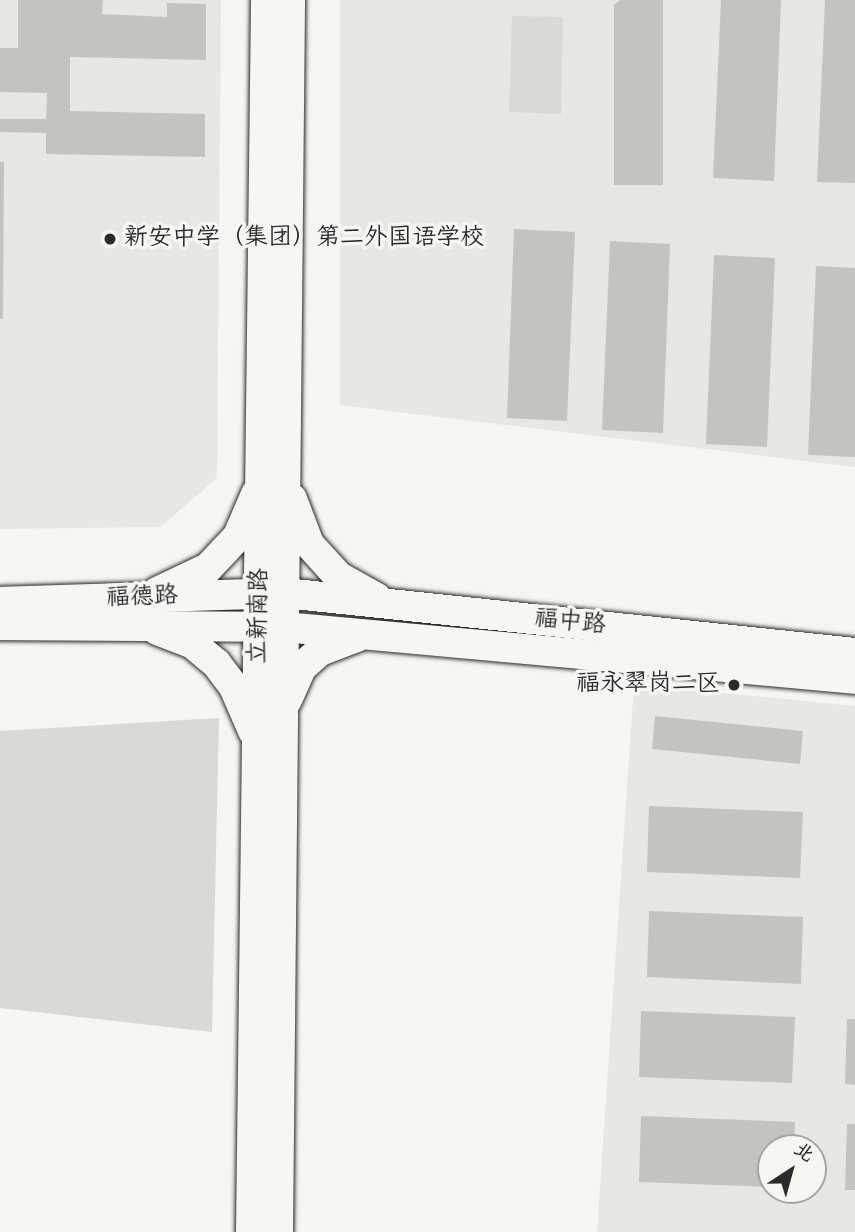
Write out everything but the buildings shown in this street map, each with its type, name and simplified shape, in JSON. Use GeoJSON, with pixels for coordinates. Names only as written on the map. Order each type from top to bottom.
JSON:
{"type":"FeatureCollection","features":[{"type":"Feature","properties":{"kind":"street","name":"立新南路"},"geometry":{"type":"LineString","coordinates":[[266,0],[274,453]]}},
{"type":"Feature","properties":{"kind":"street","name":"立新南路"},"geometry":{"type":"LineString","coordinates":[[251,1232],[258,754],[272,627],[274,453],[290,0]]}},
{"type":"Feature","properties":{"kind":"street"},"geometry":{"type":"LineString","coordinates":[[274,453],[309,544],[339,577],[377,598],[425,608]]}},
{"type":"Feature","properties":{"kind":"street"},"geometry":{"type":"LineString","coordinates":[[258,754],[249,715],[216,663],[193,645],[133,611],[208,568],[238,536],[274,453]]}},
{"type":"Feature","properties":{"kind":"street","name":"福中路"},"geometry":{"type":"LineString","coordinates":[[272,593],[855,653]]}},
{"type":"Feature","properties":{"kind":"street","name":"福德路"},"geometry":{"type":"LineString","coordinates":[[0,625],[272,593]]}},
{"type":"Feature","properties":{"kind":"street","name":"福德路"},"geometry":{"type":"LineString","coordinates":[[0,602],[133,611],[272,627]]}},
{"type":"Feature","properties":{"kind":"street","name":"立新南路"},"geometry":{"type":"LineString","coordinates":[[272,627],[284,714],[278,1232]]}},
{"type":"Feature","properties":{"kind":"street","name":"福中路"},"geometry":{"type":"LineString","coordinates":[[272,627],[855,678]]}},
{"type":"Feature","properties":{"kind":"street"},"geometry":{"type":"LineString","coordinates":[[284,714],[302,667],[331,645],[368,634]]}},
{"type":"Feature","properties":{"kind":"shaded area","name":"新安中学（集团）第二外国语学校"},"geometry":{"type":"Polygon","coordinates":[[[0,0],[221,0],[217,478],[160,527],[0,529],[0,0]]]}},
{"type":"Feature","properties":{"kind":"shaded area"},"geometry":{"type":"Polygon","coordinates":[[[340,0],[855,0],[855,467],[340,405],[340,0]]]}},
{"type":"Feature","properties":{"kind":"shaded area"},"geometry":{"type":"Polygon","coordinates":[[[512,16],[563,17],[561,114],[509,112],[512,16]]]}},
{"type":"Feature","properties":{"kind":"shaded area"},"geometry":{"type":"Polygon","coordinates":[[[634,684],[855,706],[855,1232],[597,1232],[634,684]]]}},
{"type":"Feature","properties":{"kind":"shaded area"},"geometry":{"type":"Polygon","coordinates":[[[219,718],[212,1032],[0,1008],[0,731],[219,718]]]}},
{"type":"Feature","properties":{"kind":"place","name":"新安中学（集团）第二外国语学校"},"geometry":{"type":"Point","coordinates":[110,239]}},
{"type":"Feature","properties":{"kind":"place","name":"福永翠岗二区"},"geometry":{"type":"Point","coordinates":[734,685]}}]}
